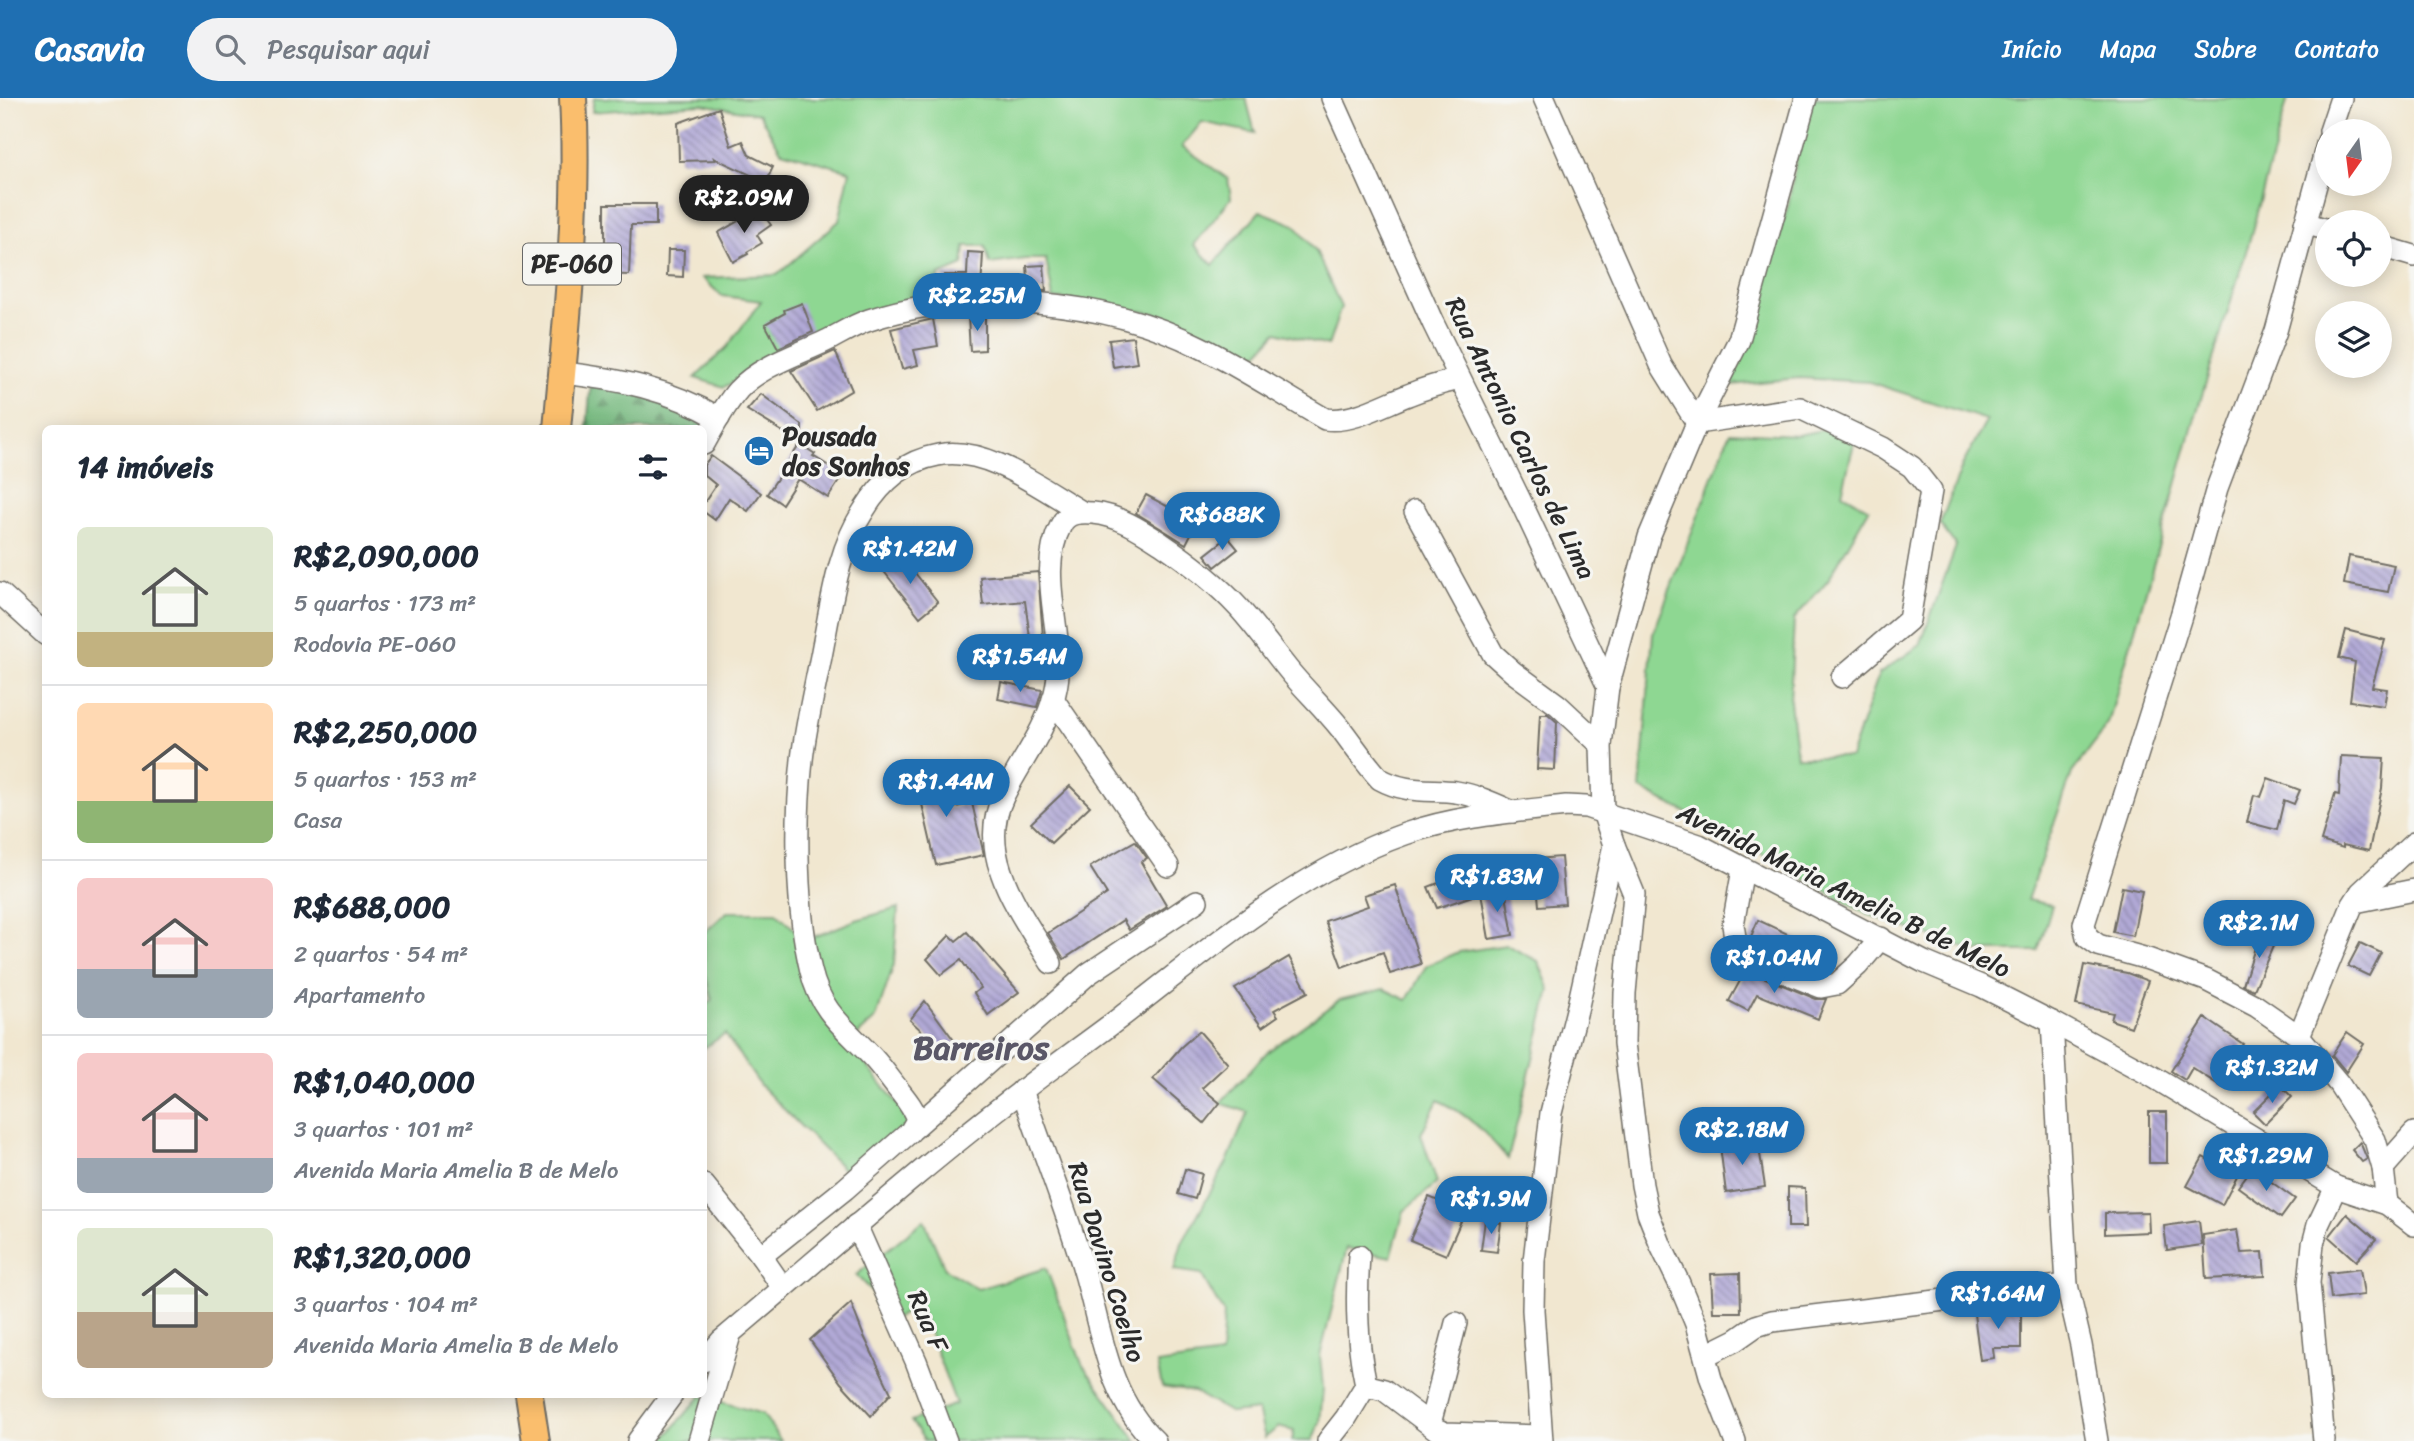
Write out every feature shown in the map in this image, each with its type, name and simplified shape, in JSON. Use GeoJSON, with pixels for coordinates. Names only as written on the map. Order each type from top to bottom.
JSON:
{"type":"FeatureCollection","features":[{"type":"Feature","properties":{"kind":"main road","name":"PE-060"},"geometry":{"type":"LineString","coordinates":[[557,425],[574,242],[573,98]]}},
{"type":"Feature","properties":{"kind":"main road"},"geometry":{"type":"LineString","coordinates":[[529,1398],[536,1441]]}},
{"type":"Feature","properties":{"kind":"street","name":"Rua Antonio Carlos de Lima"},"geometry":{"type":"LineString","coordinates":[[1332,98],[1460,379],[1608,687]]}},
{"type":"Feature","properties":{"kind":"street"},"geometry":{"type":"LineString","coordinates":[[1544,98],[1661,365],[1697,422]]}},
{"type":"Feature","properties":{"kind":"street"},"geometry":{"type":"LineString","coordinates":[[1735,1441],[1679,1283],[1648,1213],[1642,1185],[1624,1043],[1633,894],[1603,812],[1601,745],[1608,687],[1649,537],[1697,422],[1739,340],[1806,98]]}},
{"type":"Feature","properties":{"kind":"street"},"geometry":{"type":"LineString","coordinates":[[2334,119],[2341,98]]}},
{"type":"Feature","properties":{"kind":"street"},"geometry":{"type":"LineString","coordinates":[[2315,187],[2276,331],[2217,488],[2177,628],[2084,924],[2087,937],[2098,945],[2206,980],[2256,1006],[2299,1036],[2356,1106],[2375,1140],[2384,1168],[2387,1204]]}},
{"type":"Feature","properties":{"kind":"street"},"geometry":{"type":"LineString","coordinates":[[2305,223],[2315,226]]}},
{"type":"Feature","properties":{"kind":"street"},"geometry":{"type":"LineString","coordinates":[[2392,250],[2414,256]]}},
{"type":"Feature","properties":{"kind":"street"},"geometry":{"type":"LineString","coordinates":[[707,439],[739,389],[755,377],[864,321],[940,304],[1046,304],[1086,308],[1125,318],[1199,346],[1325,419],[1336,421],[1378,408],[1424,388],[1460,379]]}},
{"type":"Feature","properties":{"kind":"street"},"geometry":{"type":"LineString","coordinates":[[562,373],[646,386],[697,405],[719,418]]}},
{"type":"Feature","properties":{"kind":"street"},"geometry":{"type":"LineString","coordinates":[[1697,422],[1800,408],[1902,460],[1912,467],[1931,491],[1909,620],[1842,677]]}},
{"type":"Feature","properties":{"kind":"street"},"geometry":{"type":"LineString","coordinates":[[913,1129],[917,1120],[907,1101],[874,1059],[831,1016],[824,1004],[811,973],[802,918],[799,852],[802,760],[833,591],[863,511],[892,476],[920,459],[954,453],[976,456],[999,465],[1082,512]]}},
{"type":"Feature","properties":{"kind":"street"},"geometry":{"type":"LineString","coordinates":[[1415,511],[1493,653],[1513,672],[1558,705],[1601,745]]}},
{"type":"Feature","properties":{"kind":"street"},"geometry":{"type":"LineString","coordinates":[[1051,963],[1005,884],[994,842],[998,809],[1037,739],[1053,699],[1058,677],[1058,657],[1051,580],[1052,558],[1062,522],[1071,515],[1082,512],[1101,514],[1125,522],[1204,574],[1238,606],[1380,779],[1410,790],[1469,795],[1513,812]]}},
{"type":"Feature","properties":{"kind":"street"},"geometry":{"type":"LineString","coordinates":[[0,593],[42,631]]}},
{"type":"Feature","properties":{"kind":"street"},"geometry":{"type":"LineString","coordinates":[[1053,699],[1168,866]]}},
{"type":"Feature","properties":{"kind":"street","name":"Avenida Maria Amelia B de Melo"},"geometry":{"type":"LineString","coordinates":[[707,1356],[718,1340],[1022,1090],[1237,928],[1308,879],[1405,834],[1448,822],[1566,806],[1586,807],[1699,845],[1924,962],[1981,986],[2052,1022],[2150,1075],[2336,1187],[2387,1204],[2414,1225]]}},
{"type":"Feature","properties":{"kind":"street"},"geometry":{"type":"LineString","coordinates":[[2299,1036],[2344,921],[2355,902],[2373,880],[2414,843]]}},
{"type":"Feature","properties":{"kind":"street"},"geometry":{"type":"LineString","coordinates":[[1328,1441],[1346,1418],[1356,1398],[1367,1388],[1384,1390],[1445,1433],[1498,1433],[1542,1438],[1533,1310],[1534,1261],[1544,1160],[1551,1113],[1614,845]]}},
{"type":"Feature","properties":{"kind":"street"},"geometry":{"type":"LineString","coordinates":[[1742,869],[1733,925],[1737,948],[1758,962],[1821,987],[1837,984],[1881,938]]}},
{"type":"Feature","properties":{"kind":"street"},"geometry":{"type":"LineString","coordinates":[[2355,902],[2414,890]]}},
{"type":"Feature","properties":{"kind":"street"},"geometry":{"type":"LineString","coordinates":[[761,1255],[845,1189],[1088,974],[1197,901]]}},
{"type":"Feature","properties":{"kind":"street"},"geometry":{"type":"LineString","coordinates":[[2052,1022],[2067,1285],[2081,1345],[2097,1441]]}},
{"type":"Feature","properties":{"kind":"street","name":"Rua Davino Coelho"},"geometry":{"type":"LineString","coordinates":[[1022,1090],[1085,1276],[1114,1382],[1138,1420],[1156,1441]]}},
{"type":"Feature","properties":{"kind":"street"},"geometry":{"type":"LineString","coordinates":[[2384,1168],[2414,1133]]}},
{"type":"Feature","properties":{"kind":"street"},"geometry":{"type":"LineString","coordinates":[[2324,1441],[2309,1283],[2318,1225],[2336,1187]]}},
{"type":"Feature","properties":{"kind":"street"},"geometry":{"type":"LineString","coordinates":[[707,1189],[761,1255],[783,1288]]}},
{"type":"Feature","properties":{"kind":"street","name":"Rua F"},"geometry":{"type":"LineString","coordinates":[[856,1225],[916,1361],[946,1441]]}},
{"type":"Feature","properties":{"kind":"street"},"geometry":{"type":"LineString","coordinates":[[1359,1256],[1358,1320],[1367,1388]]}},
{"type":"Feature","properties":{"kind":"street"},"geometry":{"type":"LineString","coordinates":[[1706,1355],[1756,1326],[1772,1321],[2067,1285]]}},
{"type":"Feature","properties":{"kind":"street"},"geometry":{"type":"LineString","coordinates":[[1430,1424],[1456,1323]]}},
{"type":"Feature","properties":{"kind":"street"},"geometry":{"type":"LineString","coordinates":[[699,1441],[718,1340]]}},
{"type":"Feature","properties":{"kind":"street"},"geometry":{"type":"LineString","coordinates":[[638,1441],[670,1398]]}},
{"type":"Feature","properties":{"kind":"green space"},"geometry":{"type":"Polygon","coordinates":[[[594,98],[1246,98],[1255,133],[1202,122],[1182,146],[1228,179],[1231,198],[1194,245],[1213,265],[1260,211],[1295,225],[1316,251],[1341,307],[1328,346],[1277,332],[1255,356],[1154,313],[1053,298],[1046,259],[990,264],[985,246],[965,246],[963,265],[939,275],[936,299],[822,339],[724,387],[695,378],[727,347],[761,301],[722,296],[702,278],[777,275],[839,221],[850,171],[781,151],[759,114],[702,104],[592,112],[594,98]]]}},
{"type":"Feature","properties":{"kind":"green space"},"geometry":{"type":"Polygon","coordinates":[[[1807,98],[2288,98],[2249,242],[2195,418],[2108,724],[2072,773],[2027,900],[2052,905],[2038,951],[1974,951],[1864,913],[1711,825],[1640,789],[1653,634],[1730,432],[1798,435],[1859,422],[1842,493],[1869,509],[1828,580],[1794,619],[1790,702],[1797,757],[1850,757],[1879,674],[1920,645],[1956,546],[1940,524],[1963,464],[1987,420],[1869,382],[1799,378],[1731,385],[1788,206],[1807,98]]]}},
{"type":"Feature","properties":{"kind":"green space"},"geometry":{"type":"Polygon","coordinates":[[[591,380],[693,408],[703,423],[702,425],[587,425],[591,380]]]}},
{"type":"Feature","properties":{"kind":"green space"},"geometry":{"type":"Polygon","coordinates":[[[898,908],[894,964],[876,1018],[849,1043],[912,1122],[849,1175],[760,1085],[725,1034],[707,1046],[707,1004],[712,1000],[707,980],[707,930],[727,912],[776,912],[806,940],[856,920],[898,908]]]}},
{"type":"Feature","properties":{"kind":"green space"},"geometry":{"type":"Polygon","coordinates":[[[1507,945],[1538,961],[1550,990],[1508,1159],[1476,1125],[1438,1100],[1421,1134],[1437,1183],[1404,1211],[1391,1257],[1347,1248],[1320,1356],[1323,1388],[1320,1422],[1312,1441],[1292,1441],[1294,1431],[1278,1427],[1265,1438],[1258,1410],[1231,1413],[1194,1392],[1162,1387],[1157,1364],[1221,1355],[1224,1314],[1201,1274],[1174,1270],[1182,1243],[1227,1162],[1248,1112],[1220,1103],[1266,1053],[1339,1000],[1384,989],[1407,1000],[1426,966],[1459,952],[1507,945]]]}},
{"type":"Feature","properties":{"kind":"green space"},"geometry":{"type":"Polygon","coordinates":[[[924,1220],[945,1269],[978,1289],[1046,1268],[1082,1364],[1137,1441],[925,1441],[911,1421],[956,1404],[919,1305],[896,1318],[856,1275],[924,1220]]]}},
{"type":"Feature","properties":{"kind":"green space"},"geometry":{"type":"Polygon","coordinates":[[[699,1398],[707,1398],[763,1414],[781,1441],[662,1441],[699,1398]]]}},
{"type":"Feature","properties":{"kind":"building"},"geometry":{"type":"Polygon","coordinates":[[[719,108],[731,146],[743,141],[749,155],[773,167],[766,182],[714,158],[715,160],[679,161],[678,123],[719,108]]]}},
{"type":"Feature","properties":{"kind":"building"},"geometry":{"type":"Polygon","coordinates":[[[605,204],[656,204],[656,225],[631,225],[629,275],[599,274],[600,243],[605,243],[605,204]]]}},
{"type":"Feature","properties":{"kind":"building"},"geometry":{"type":"Polygon","coordinates":[[[759,209],[771,225],[757,235],[762,243],[733,262],[718,233],[759,209]]]}},
{"type":"Feature","properties":{"kind":"building"},"geometry":{"type":"Polygon","coordinates":[[[668,250],[684,250],[683,277],[667,276],[668,250]]]}},
{"type":"Feature","properties":{"kind":"building"},"geometry":{"type":"Polygon","coordinates":[[[968,252],[983,253],[981,289],[945,291],[944,275],[967,275],[968,252]]]}},
{"type":"Feature","properties":{"kind":"building"},"geometry":{"type":"Polygon","coordinates":[[[1044,265],[1046,291],[1029,290],[1027,266],[1044,265]]]}},
{"type":"Feature","properties":{"kind":"building"},"geometry":{"type":"Polygon","coordinates":[[[802,303],[813,332],[778,348],[765,324],[785,313],[784,310],[802,303]]]}},
{"type":"Feature","properties":{"kind":"building"},"geometry":{"type":"Polygon","coordinates":[[[980,315],[980,318],[985,318],[985,350],[970,351],[968,316],[980,315]]]}},
{"type":"Feature","properties":{"kind":"building"},"geometry":{"type":"Polygon","coordinates":[[[933,319],[938,346],[914,350],[918,365],[902,369],[891,329],[933,319]]]}},
{"type":"Feature","properties":{"kind":"building"},"geometry":{"type":"Polygon","coordinates":[[[1133,337],[1137,363],[1113,367],[1109,340],[1133,337]]]}},
{"type":"Feature","properties":{"kind":"building"},"geometry":{"type":"Polygon","coordinates":[[[835,351],[852,390],[817,411],[791,371],[835,351]]]}},
{"type":"Feature","properties":{"kind":"building"},"geometry":{"type":"Polygon","coordinates":[[[761,394],[802,425],[802,431],[796,440],[747,410],[761,394]]]}},
{"type":"Feature","properties":{"kind":"building"},"geometry":{"type":"Polygon","coordinates":[[[800,444],[815,454],[813,456],[843,475],[828,498],[798,479],[782,504],[767,494],[800,444]]]}},
{"type":"Feature","properties":{"kind":"building"},"geometry":{"type":"Polygon","coordinates":[[[711,456],[761,493],[748,511],[729,498],[715,520],[707,514],[707,498],[716,485],[707,478],[707,461],[711,456]]]}},
{"type":"Feature","properties":{"kind":"building"},"geometry":{"type":"Polygon","coordinates":[[[1146,495],[1197,522],[1186,544],[1136,513],[1146,495]]]}},
{"type":"Feature","properties":{"kind":"building"},"geometry":{"type":"Polygon","coordinates":[[[1228,537],[1238,549],[1215,567],[1205,555],[1228,537]]]}},
{"type":"Feature","properties":{"kind":"building"},"geometry":{"type":"Polygon","coordinates":[[[900,554],[938,602],[920,617],[882,569],[900,554]]]}},
{"type":"Feature","properties":{"kind":"building"},"geometry":{"type":"Polygon","coordinates":[[[2349,556],[2394,565],[2388,592],[2344,584],[2349,556]]]}},
{"type":"Feature","properties":{"kind":"building"},"geometry":{"type":"Polygon","coordinates":[[[1038,572],[1043,637],[1030,638],[1025,601],[983,605],[980,577],[1038,572]]]}},
{"type":"Feature","properties":{"kind":"building"},"geometry":{"type":"Polygon","coordinates":[[[2346,630],[2385,640],[2372,687],[2387,689],[2384,706],[2350,701],[2355,662],[2339,658],[2346,630]]]}},
{"type":"Feature","properties":{"kind":"building"},"geometry":{"type":"Polygon","coordinates":[[[1001,682],[1042,690],[1037,707],[998,699],[1001,682]]]}},
{"type":"Feature","properties":{"kind":"building"},"geometry":{"type":"Polygon","coordinates":[[[1540,714],[1548,714],[1557,722],[1555,770],[1537,769],[1540,714]]]}},
{"type":"Feature","properties":{"kind":"building"},"geometry":{"type":"Polygon","coordinates":[[[2341,756],[2384,758],[2382,788],[2369,851],[2343,845],[2343,848],[2321,841],[2335,794],[2339,795],[2341,756]]]}},
{"type":"Feature","properties":{"kind":"building"},"geometry":{"type":"Polygon","coordinates":[[[907,772],[951,776],[948,809],[972,803],[984,855],[936,865],[919,791],[905,790],[907,772]]]}},
{"type":"Feature","properties":{"kind":"building"},"geometry":{"type":"Polygon","coordinates":[[[2268,778],[2300,790],[2294,804],[2284,800],[2277,830],[2247,822],[2254,795],[2261,797],[2268,778]]]}},
{"type":"Feature","properties":{"kind":"building"},"geometry":{"type":"Polygon","coordinates":[[[1070,786],[1090,806],[1051,843],[1031,823],[1070,786]]]}},
{"type":"Feature","properties":{"kind":"building"},"geometry":{"type":"Polygon","coordinates":[[[1135,841],[1147,858],[1141,862],[1167,906],[1129,930],[1123,920],[1064,959],[1048,933],[1107,894],[1090,867],[1135,841]]]}},
{"type":"Feature","properties":{"kind":"building"},"geometry":{"type":"Polygon","coordinates":[[[1561,857],[1565,904],[1539,906],[1535,859],[1561,857]]]}},
{"type":"Feature","properties":{"kind":"building"},"geometry":{"type":"Polygon","coordinates":[[[1476,874],[1481,893],[1437,908],[1428,887],[1476,874]]]}},
{"type":"Feature","properties":{"kind":"building"},"geometry":{"type":"Polygon","coordinates":[[[1395,885],[1421,964],[1390,974],[1383,952],[1342,967],[1325,921],[1368,906],[1364,895],[1395,885]]]}},
{"type":"Feature","properties":{"kind":"building"},"geometry":{"type":"Polygon","coordinates":[[[2122,887],[2142,891],[2133,936],[2113,932],[2122,887]]]}},
{"type":"Feature","properties":{"kind":"building"},"geometry":{"type":"Polygon","coordinates":[[[1505,889],[1513,935],[1489,939],[1481,893],[1505,889]]]}},
{"type":"Feature","properties":{"kind":"building"},"geometry":{"type":"Polygon","coordinates":[[[1758,920],[1819,949],[1810,969],[1749,941],[1758,920]]]}},
{"type":"Feature","properties":{"kind":"building"},"geometry":{"type":"Polygon","coordinates":[[[967,932],[1019,992],[988,1015],[974,993],[981,988],[961,960],[941,975],[927,959],[950,935],[956,941],[967,932]]]}},
{"type":"Feature","properties":{"kind":"building"},"geometry":{"type":"Polygon","coordinates":[[[2259,935],[2277,937],[2254,990],[2243,985],[2259,935]]]}},
{"type":"Feature","properties":{"kind":"building"},"geometry":{"type":"Polygon","coordinates":[[[2360,943],[2381,953],[2369,976],[2348,966],[2360,943]]]}},
{"type":"Feature","properties":{"kind":"building"},"geometry":{"type":"Polygon","coordinates":[[[1289,957],[1308,992],[1274,1010],[1278,1016],[1262,1027],[1235,989],[1289,957]]]}},
{"type":"Feature","properties":{"kind":"building"},"geometry":{"type":"Polygon","coordinates":[[[2084,965],[2127,973],[2148,981],[2131,1027],[2111,1020],[2113,1013],[2076,1005],[2084,965]]]}},
{"type":"Feature","properties":{"kind":"building"},"geometry":{"type":"Polygon","coordinates":[[[1746,970],[1816,999],[1826,999],[1818,1019],[1757,994],[1748,1011],[1729,1001],[1746,970]]]}},
{"type":"Feature","properties":{"kind":"building"},"geometry":{"type":"Polygon","coordinates":[[[925,1001],[956,1043],[944,1052],[910,1020],[925,1001]]]}},
{"type":"Feature","properties":{"kind":"building"},"geometry":{"type":"Polygon","coordinates":[[[2205,1018],[2243,1044],[2230,1061],[2236,1065],[2222,1087],[2192,1068],[2185,1080],[2171,1071],[2205,1018]]]}},
{"type":"Feature","properties":{"kind":"building"},"geometry":{"type":"Polygon","coordinates":[[[1199,1031],[1228,1064],[1202,1088],[1220,1103],[1204,1123],[1153,1079],[1199,1031]]]}},
{"type":"Feature","properties":{"kind":"building"},"geometry":{"type":"Polygon","coordinates":[[[2347,1032],[2364,1044],[2346,1072],[2332,1055],[2347,1032]]]}},
{"type":"Feature","properties":{"kind":"building"},"geometry":{"type":"Polygon","coordinates":[[[2280,1085],[2292,1097],[2265,1124],[2253,1112],[2280,1085]]]}},
{"type":"Feature","properties":{"kind":"building"},"geometry":{"type":"Polygon","coordinates":[[[2149,1112],[2167,1112],[2167,1163],[2149,1163],[2149,1112]]]}},
{"type":"Feature","properties":{"kind":"building"},"geometry":{"type":"Polygon","coordinates":[[[1758,1141],[1765,1187],[1726,1193],[1720,1146],[1758,1141]]]}},
{"type":"Feature","properties":{"kind":"building"},"geometry":{"type":"Polygon","coordinates":[[[2360,1142],[2367,1159],[2362,1162],[2352,1150],[2360,1142]]]}},
{"type":"Feature","properties":{"kind":"building"},"geometry":{"type":"Polygon","coordinates":[[[2203,1157],[2237,1176],[2222,1205],[2187,1186],[2203,1157]]]}},
{"type":"Feature","properties":{"kind":"building"},"geometry":{"type":"Polygon","coordinates":[[[2252,1168],[2295,1199],[2281,1218],[2238,1187],[2252,1168]]]}},
{"type":"Feature","properties":{"kind":"building"},"geometry":{"type":"Polygon","coordinates":[[[1185,1169],[1202,1174],[1195,1199],[1178,1194],[1185,1169]]]}},
{"type":"Feature","properties":{"kind":"building"},"geometry":{"type":"Polygon","coordinates":[[[1788,1187],[1805,1188],[1806,1227],[1788,1227],[1788,1187]]]}},
{"type":"Feature","properties":{"kind":"building"},"geometry":{"type":"Polygon","coordinates":[[[1429,1197],[1465,1212],[1446,1255],[1410,1240],[1429,1197]]]}},
{"type":"Feature","properties":{"kind":"building"},"geometry":{"type":"Polygon","coordinates":[[[2148,1212],[2149,1232],[2105,1234],[2105,1213],[2148,1212]]]}},
{"type":"Feature","properties":{"kind":"building"},"geometry":{"type":"Polygon","coordinates":[[[2347,1214],[2376,1239],[2356,1261],[2329,1237],[2347,1214]]]}},
{"type":"Feature","properties":{"kind":"building"},"geometry":{"type":"Polygon","coordinates":[[[1485,1220],[1501,1223],[1497,1252],[1481,1250],[1485,1220]]]}},
{"type":"Feature","properties":{"kind":"building"},"geometry":{"type":"Polygon","coordinates":[[[2199,1221],[2202,1245],[2167,1250],[2164,1226],[2199,1221]]]}},
{"type":"Feature","properties":{"kind":"building"},"geometry":{"type":"Polygon","coordinates":[[[2237,1230],[2241,1253],[2263,1252],[2265,1276],[2206,1279],[2203,1235],[2237,1230]]]}},
{"type":"Feature","properties":{"kind":"building"},"geometry":{"type":"Polygon","coordinates":[[[2360,1269],[2364,1295],[2331,1299],[2328,1273],[2360,1269]]]}},
{"type":"Feature","properties":{"kind":"building"},"geometry":{"type":"Polygon","coordinates":[[[1740,1273],[1741,1312],[1713,1312],[1711,1274],[1740,1273]]]}},
{"type":"Feature","properties":{"kind":"building"},"geometry":{"type":"Polygon","coordinates":[[[851,1303],[891,1393],[871,1416],[841,1383],[810,1340],[851,1303]]]}},
{"type":"Feature","properties":{"kind":"building"},"geometry":{"type":"Polygon","coordinates":[[[2021,1308],[2021,1348],[1993,1348],[1994,1358],[1980,1360],[1974,1314],[2021,1308]]]}},
{"type":"Feature","properties":{"kind":"place","name":"Pousada dos Sonhos"},"geometry":{"type":"Point","coordinates":[759,451]}},
{"type":"Feature","properties":{"kind":"district","name":"Barreiros"},"geometry":{"type":"Point","coordinates":[981,1047]}}]}
